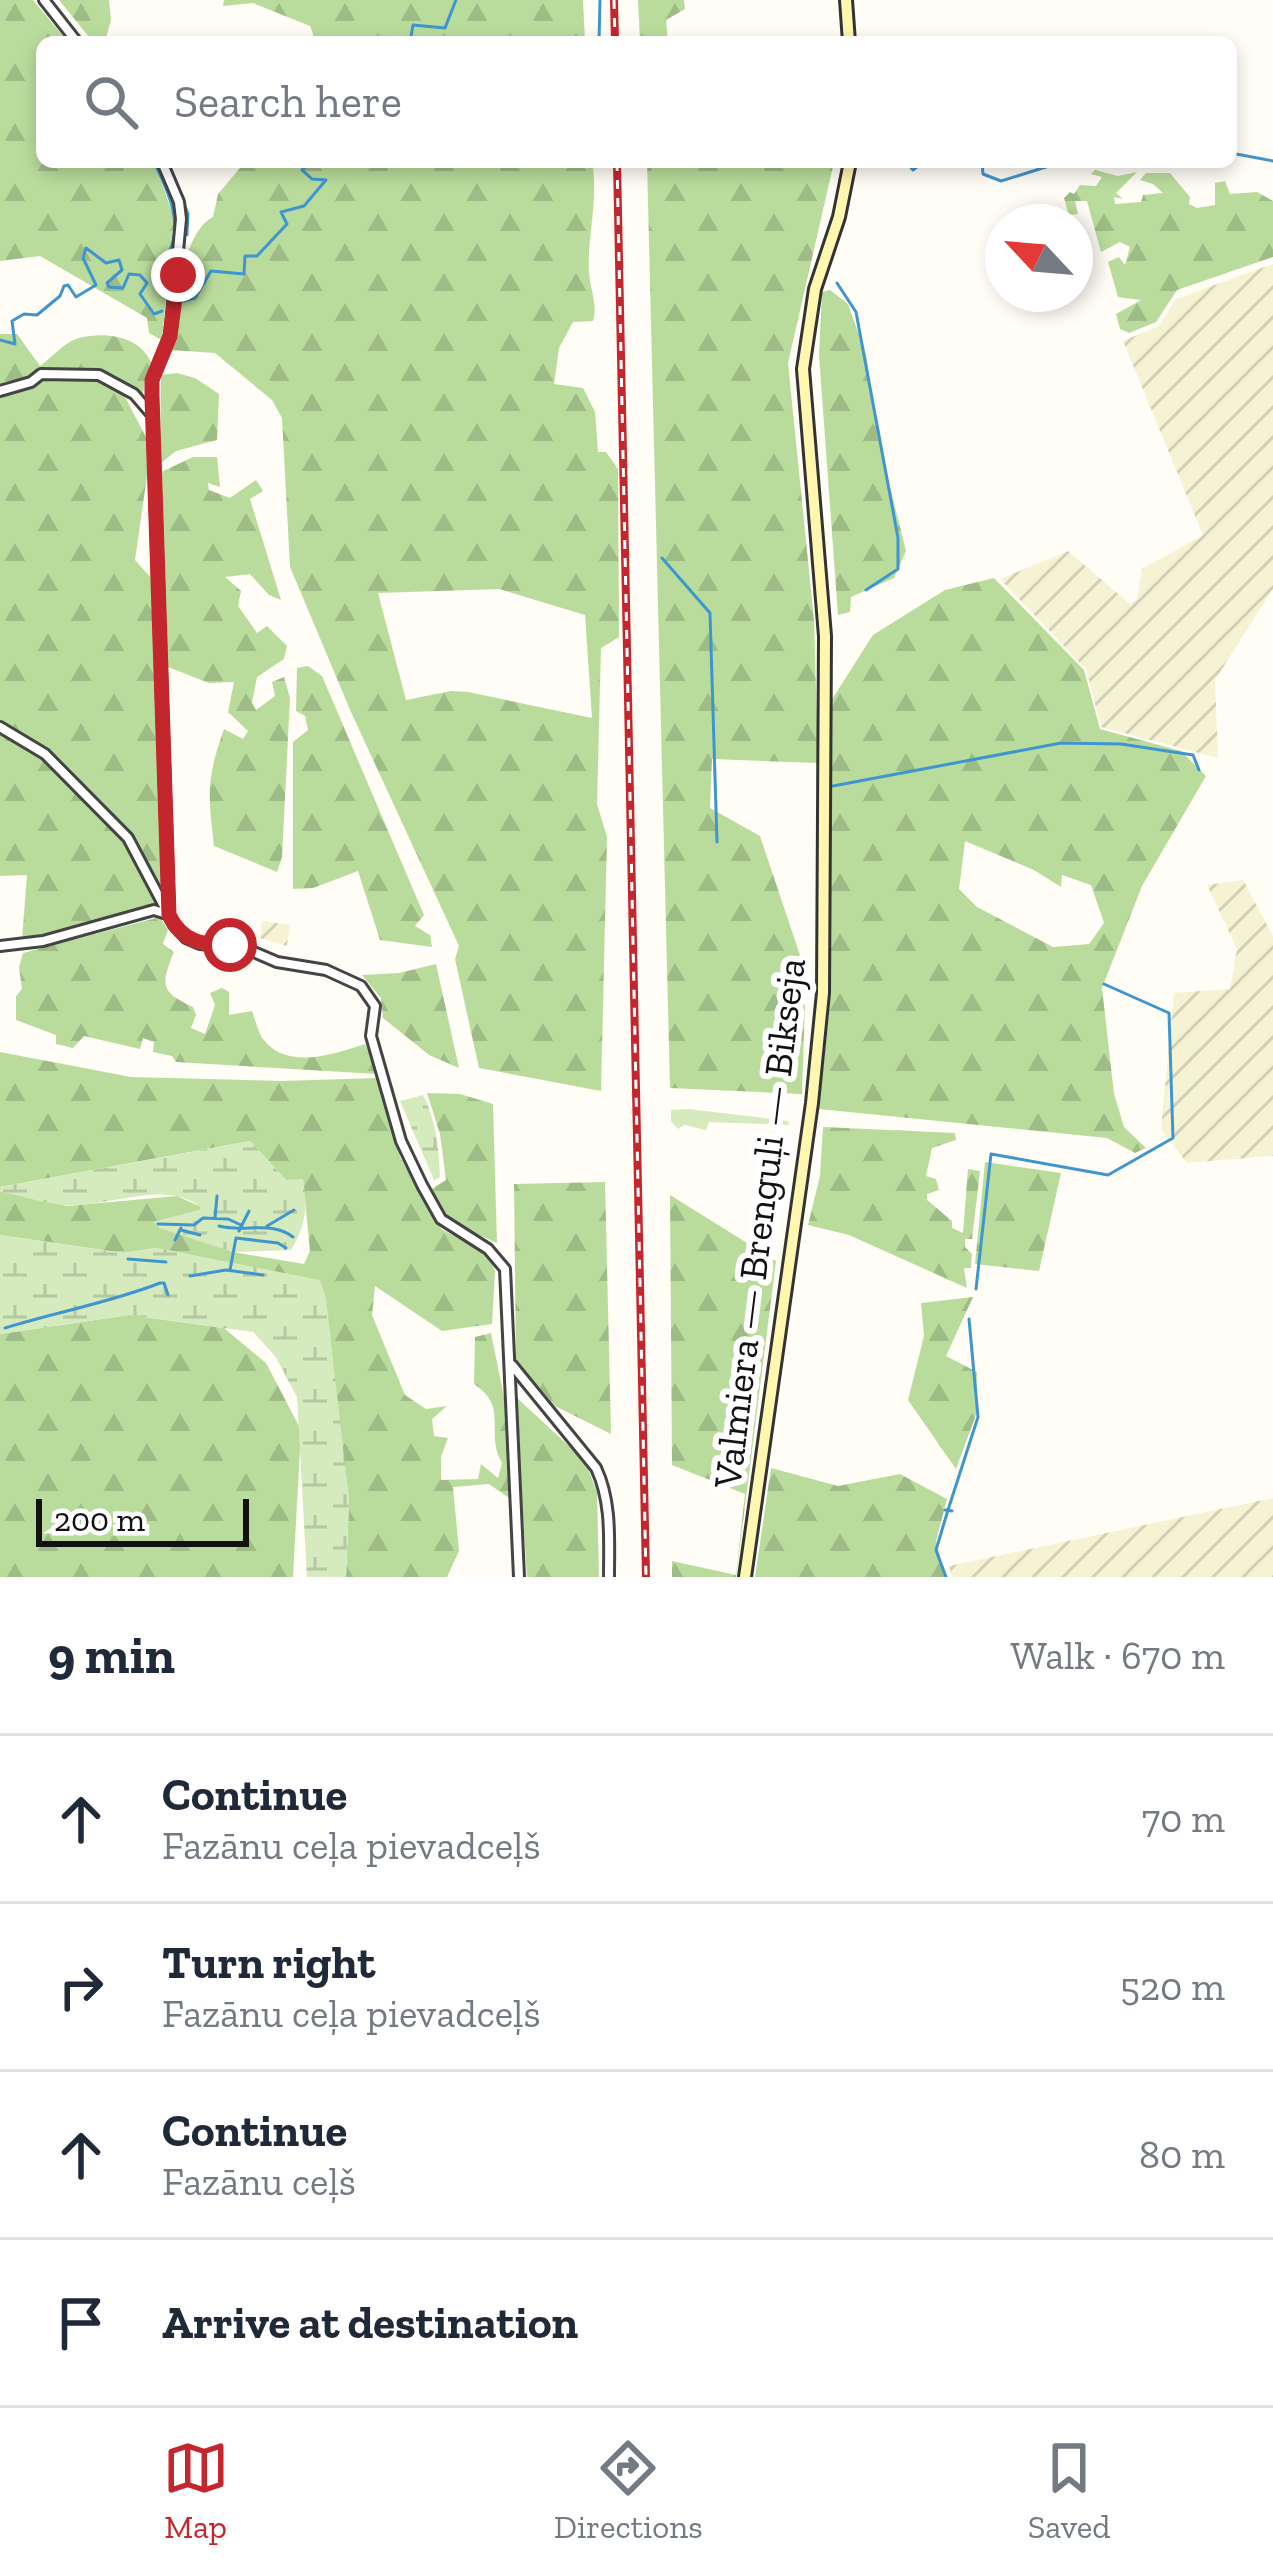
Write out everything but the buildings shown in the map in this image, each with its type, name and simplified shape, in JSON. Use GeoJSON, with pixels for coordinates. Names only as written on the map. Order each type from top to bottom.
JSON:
{"type":"FeatureCollection","features":[{"type":"Feature","properties":{"kind":"main road"},"geometry":{"type":"LineString","coordinates":[[846,0],[849,36]]}},
{"type":"Feature","properties":{"kind":"main road","name":"Valmiera — Brenguļi — Bikseja"},"geometry":{"type":"LineString","coordinates":[[745,1577],[823,993],[825,636],[802,370],[815,289],[839,217],[849,168]]}},
{"type":"Feature","properties":{"kind":"street"},"geometry":{"type":"LineString","coordinates":[[44,0],[72,36]]}},
{"type":"Feature","properties":{"kind":"street"},"geometry":{"type":"LineString","coordinates":[[164,168],[181,219],[170,336],[152,380],[169,915]]}},
{"type":"Feature","properties":{"kind":"street"},"geometry":{"type":"LineString","coordinates":[[0,391],[41,374],[99,375],[134,394],[154,418]]}},
{"type":"Feature","properties":{"kind":"street"},"geometry":{"type":"LineString","coordinates":[[0,727],[45,754],[128,838],[181,934],[200,944],[230,945],[278,962],[326,970],[361,986],[372,999],[371,1036],[400,1141],[441,1219],[488,1249],[505,1269],[519,1577]]}},
{"type":"Feature","properties":{"kind":"street"},"geometry":{"type":"LineString","coordinates":[[0,946],[43,941],[154,910],[169,915]]}},
{"type":"Feature","properties":{"kind":"street"},"geometry":{"type":"LineString","coordinates":[[511,1363],[604,1484],[609,1577]]}},
{"type":"Feature","properties":{"kind":"shaded area"},"geometry":{"type":"Polygon","coordinates":[[[1273,264],[1273,589],[1215,680],[1218,758],[1101,727],[1086,669],[1000,579],[1068,551],[1130,604],[1137,599],[1142,569],[1203,535],[1123,341],[1159,326],[1176,299],[1273,264]]]}},
{"type":"Feature","properties":{"kind":"shaded area"},"geometry":{"type":"Polygon","coordinates":[[[1243,880],[1273,936],[1273,1156],[1187,1163],[1161,1129],[1174,993],[1230,989],[1237,949],[1207,885],[1243,880]]]}},
{"type":"Feature","properties":{"kind":"shaded area"},"geometry":{"type":"Polygon","coordinates":[[[262,921],[290,925],[287,946],[260,938],[262,921]]]}},
{"type":"Feature","properties":{"kind":"shaded area"},"geometry":{"type":"Polygon","coordinates":[[[1273,1498],[1273,1577],[952,1577],[949,1566],[1273,1498]]]}},
{"type":"Feature","properties":{"kind":"green space"},"geometry":{"type":"Polygon","coordinates":[[[0,0],[33,0],[63,36],[36,36],[36,168],[156,168],[174,217],[162,340],[149,333],[147,318],[40,256],[0,261],[0,0]]]}},
{"type":"Feature","properties":{"kind":"green space"},"geometry":{"type":"Polygon","coordinates":[[[59,0],[109,0],[107,36],[88,36],[59,0]]]}},
{"type":"Feature","properties":{"kind":"green space"},"geometry":{"type":"Polygon","coordinates":[[[224,0],[583,0],[585,36],[314,36],[310,26],[253,3],[223,6],[224,0]]]}},
{"type":"Feature","properties":{"kind":"green space"},"geometry":{"type":"Polygon","coordinates":[[[638,0],[684,0],[685,9],[666,20],[667,36],[640,36],[638,0]]]}},
{"type":"Feature","properties":{"kind":"green space"},"geometry":{"type":"Polygon","coordinates":[[[240,168],[592,168],[589,272],[593,321],[573,322],[559,348],[554,384],[583,388],[595,412],[598,452],[606,452],[618,469],[619,637],[601,648],[597,804],[607,837],[601,1091],[479,1068],[455,959],[459,946],[290,567],[282,418],[272,400],[215,353],[170,350],[187,257],[193,239],[213,217],[218,194],[240,168]],[[499,589],[378,593],[406,700],[468,692],[592,718],[585,615],[499,589]]]}},
{"type":"Feature","properties":{"kind":"green space"},"geometry":{"type":"Polygon","coordinates":[[[647,168],[833,168],[788,363],[814,620],[818,763],[712,759],[710,808],[760,836],[806,973],[802,1094],[670,1088],[647,168]]]}},
{"type":"Feature","properties":{"kind":"green space"},"geometry":{"type":"Polygon","coordinates":[[[1095,170],[1118,176],[1137,172],[1116,193],[1123,199],[1114,197],[1115,204],[1141,202],[1143,195],[1163,193],[1140,180],[1146,173],[1170,173],[1190,197],[1189,204],[1197,208],[1215,205],[1215,183],[1225,181],[1230,194],[1257,192],[1273,201],[1273,257],[1177,290],[1156,322],[1129,333],[1120,329],[1116,314],[1141,300],[1118,297],[1108,262],[1119,257],[1125,265],[1130,247],[1120,242],[1101,252],[1093,204],[1066,204],[1064,198],[1080,185],[1096,186],[1102,177],[1091,174],[1095,170]]]}},
{"type":"Feature","properties":{"kind":"green space"},"geometry":{"type":"Polygon","coordinates":[[[830,290],[848,304],[866,355],[878,438],[906,551],[894,578],[851,597],[850,612],[838,615],[819,355],[822,292],[830,290]]]}},
{"type":"Feature","properties":{"kind":"green space"},"geometry":{"type":"Polygon","coordinates":[[[0,334],[17,334],[40,366],[74,340],[101,335],[132,342],[152,365],[143,395],[125,397],[147,439],[149,462],[135,560],[152,579],[162,892],[129,841],[92,797],[50,758],[0,723],[0,334]]]}},
{"type":"Feature","properties":{"kind":"green space"},"geometry":{"type":"Polygon","coordinates":[[[177,373],[219,394],[217,440],[176,451],[160,464],[161,375],[177,373]]]}},
{"type":"Feature","properties":{"kind":"green space"},"geometry":{"type":"Polygon","coordinates":[[[193,457],[217,457],[220,487],[208,483],[209,490],[230,498],[256,480],[263,491],[250,499],[281,600],[269,595],[250,574],[225,577],[241,591],[238,606],[257,633],[267,626],[287,646],[284,659],[257,677],[252,703],[256,710],[275,696],[272,682],[284,677],[290,698],[282,857],[277,872],[214,846],[210,787],[218,747],[224,729],[243,739],[248,731],[228,712],[234,682],[209,683],[168,667],[159,473],[193,457]]]}},
{"type":"Feature","properties":{"kind":"green space"},"geometry":{"type":"Polygon","coordinates":[[[994,578],[1084,670],[1100,729],[1181,751],[1206,776],[1142,886],[1102,988],[1114,1094],[1124,1127],[1146,1148],[1135,1153],[1107,1138],[819,1109],[829,1013],[829,704],[873,635],[945,590],[994,578]],[[965,841],[959,889],[977,907],[1053,947],[1089,944],[1104,923],[1091,885],[1062,875],[1061,887],[1034,870],[965,841]]]}},
{"type":"Feature","properties":{"kind":"green space"},"geometry":{"type":"Polygon","coordinates":[[[308,666],[322,676],[424,915],[415,926],[430,935],[432,947],[380,940],[358,871],[313,888],[293,889],[293,742],[308,730],[305,716],[296,711],[297,668],[308,666]]]}},
{"type":"Feature","properties":{"kind":"green space"},"geometry":{"type":"Polygon","coordinates":[[[0,729],[49,761],[127,840],[160,900],[157,905],[22,940],[27,875],[0,876],[0,729]]]}},
{"type":"Feature","properties":{"kind":"green space"},"geometry":{"type":"Polygon","coordinates":[[[160,917],[168,930],[163,944],[174,952],[166,987],[193,1007],[196,1015],[191,1028],[205,1034],[215,1005],[210,993],[222,988],[229,992],[229,1015],[252,1011],[261,1036],[273,1049],[311,1057],[365,1044],[378,1074],[176,1062],[172,1056],[153,1052],[154,1042],[143,1038],[140,1049],[84,1036],[73,1048],[56,1044],[56,1035],[16,1020],[23,953],[160,917]]]}},
{"type":"Feature","properties":{"kind":"green space"},"geometry":{"type":"Polygon","coordinates":[[[436,964],[459,1068],[429,1055],[383,1018],[381,998],[362,975],[436,964]]]}},
{"type":"Feature","properties":{"kind":"green space"},"geometry":{"type":"Polygon","coordinates":[[[0,1052],[131,1077],[378,1078],[400,1157],[441,1229],[488,1254],[495,1271],[492,1324],[442,1331],[375,1286],[372,1315],[405,1395],[426,1409],[447,1406],[432,1419],[434,1436],[448,1438],[441,1457],[441,1480],[478,1479],[481,1464],[498,1478],[502,1463],[494,1411],[474,1384],[475,1337],[491,1333],[505,1402],[509,1498],[489,1484],[453,1487],[459,1551],[447,1577],[346,1577],[349,1500],[320,1281],[156,1248],[123,1253],[0,1235],[0,1191],[67,1206],[177,1196],[203,1208],[196,1212],[233,1252],[304,1264],[310,1251],[303,1180],[286,1180],[250,1141],[0,1187],[0,1052]]]}},
{"type":"Feature","properties":{"kind":"green space"},"geometry":{"type":"Polygon","coordinates":[[[427,1093],[460,1094],[493,1104],[497,1243],[445,1220],[430,1190],[446,1180],[440,1134],[427,1093]]]}},
{"type":"Feature","properties":{"kind":"green space"},"geometry":{"type":"Polygon","coordinates":[[[423,1095],[438,1146],[440,1177],[434,1180],[400,1101],[423,1095]]]}},
{"type":"Feature","properties":{"kind":"green space"},"geometry":{"type":"Polygon","coordinates":[[[671,1110],[788,1121],[789,1125],[709,1122],[706,1130],[684,1125],[678,1129],[671,1121],[671,1110]]]}},
{"type":"Feature","properties":{"kind":"green space"},"geometry":{"type":"Polygon","coordinates":[[[823,1127],[955,1133],[956,1140],[932,1148],[926,1176],[936,1179],[939,1190],[927,1194],[927,1200],[952,1221],[952,1228],[963,1233],[968,1169],[980,1171],[972,1239],[965,1239],[972,1254],[971,1268],[964,1268],[967,1288],[849,1235],[808,1225],[820,1176],[823,1127]]]}},
{"type":"Feature","properties":{"kind":"green space"},"geometry":{"type":"Polygon","coordinates":[[[250,1141],[286,1180],[303,1179],[304,1216],[291,1250],[233,1252],[159,1228],[153,1222],[202,1209],[172,1195],[65,1205],[0,1191],[0,1187],[250,1141]]]}},
{"type":"Feature","properties":{"kind":"green space"},"geometry":{"type":"Polygon","coordinates":[[[985,1162],[1061,1173],[1039,1271],[975,1264],[985,1162]]]}},
{"type":"Feature","properties":{"kind":"green space"},"geometry":{"type":"Polygon","coordinates":[[[605,1182],[611,1434],[555,1406],[516,1360],[514,1184],[605,1182]]]}},
{"type":"Feature","properties":{"kind":"green space"},"geometry":{"type":"Polygon","coordinates":[[[670,1195],[776,1261],[736,1577],[672,1577],[672,1561],[736,1575],[745,1494],[672,1465],[670,1195]]]}},
{"type":"Feature","properties":{"kind":"green space"},"geometry":{"type":"Polygon","coordinates":[[[0,1235],[123,1253],[156,1248],[320,1280],[349,1500],[346,1577],[307,1577],[297,1397],[275,1356],[253,1332],[129,1315],[0,1334],[0,1235]]]}},
{"type":"Feature","properties":{"kind":"green space"},"geometry":{"type":"Polygon","coordinates":[[[973,1297],[946,1356],[977,1372],[976,1415],[956,1469],[908,1400],[924,1336],[921,1303],[973,1297]]]}},
{"type":"Feature","properties":{"kind":"green space"},"geometry":{"type":"Polygon","coordinates":[[[129,1315],[224,1328],[266,1363],[301,1430],[293,1577],[0,1577],[0,1334],[129,1315]]]}},
{"type":"Feature","properties":{"kind":"green space"},"geometry":{"type":"Polygon","coordinates":[[[515,1396],[585,1461],[597,1492],[599,1577],[527,1577],[515,1396]]]}},
{"type":"Feature","properties":{"kind":"green space"},"geometry":{"type":"Polygon","coordinates":[[[771,1468],[838,1486],[900,1474],[947,1499],[936,1541],[945,1577],[755,1577],[771,1468]]]}},
{"type":"Feature","properties":{"kind":"waterway"},"geometry":{"type":"LineString","coordinates":[[49,0],[78,36]]}},
{"type":"Feature","properties":{"kind":"waterway"},"geometry":{"type":"LineString","coordinates":[[411,36],[413,25],[445,28],[456,0]]}},
{"type":"Feature","properties":{"kind":"waterway"},"geometry":{"type":"LineString","coordinates":[[599,36],[600,0]]}},
{"type":"Feature","properties":{"kind":"waterway"},"geometry":{"type":"LineString","coordinates":[[1237,154],[1273,161]]}},
{"type":"Feature","properties":{"kind":"waterway"},"geometry":{"type":"LineString","coordinates":[[157,168],[174,218],[169,252]]}},
{"type":"Feature","properties":{"kind":"waterway"},"geometry":{"type":"LineString","coordinates":[[170,168],[188,214],[187,235]]}},
{"type":"Feature","properties":{"kind":"waterway"},"geometry":{"type":"LineString","coordinates":[[183,301],[195,298],[211,271],[244,274],[245,256],[257,256],[287,224],[281,212],[304,206],[326,180],[312,179],[304,168]]}},
{"type":"Feature","properties":{"kind":"waterway"},"geometry":{"type":"LineString","coordinates":[[911,168],[916,168]]}},
{"type":"Feature","properties":{"kind":"waterway"},"geometry":{"type":"LineString","coordinates":[[982,168],[983,174],[1001,181],[1043,168]]}},
{"type":"Feature","properties":{"kind":"waterway"},"geometry":{"type":"LineString","coordinates":[[0,340],[15,344],[12,321],[24,314],[37,315],[60,296],[64,286],[76,297],[96,285],[83,258],[86,248],[106,263],[119,260],[122,270],[107,283],[109,287],[123,288],[129,274],[140,275],[147,283],[140,294],[154,314],[162,311]]}},
{"type":"Feature","properties":{"kind":"waterway"},"geometry":{"type":"LineString","coordinates":[[837,283],[856,312],[898,538],[898,569],[866,590]]}},
{"type":"Feature","properties":{"kind":"waterway"},"geometry":{"type":"LineString","coordinates":[[662,558],[710,613],[717,842]]}},
{"type":"Feature","properties":{"kind":"waterway"},"geometry":{"type":"LineString","coordinates":[[833,786],[1061,743],[1121,744],[1193,755],[1199,770]]}},
{"type":"Feature","properties":{"kind":"waterway"},"geometry":{"type":"LineString","coordinates":[[976,1289],[991,1154],[1108,1175],[1173,1138],[1169,1013],[1104,984]]}},
{"type":"Feature","properties":{"kind":"waterway"},"geometry":{"type":"LineString","coordinates":[[215,1218],[217,1196]]}},
{"type":"Feature","properties":{"kind":"waterway"},"geometry":{"type":"LineString","coordinates":[[267,1226],[294,1210]]}},
{"type":"Feature","properties":{"kind":"waterway"},"geometry":{"type":"LineString","coordinates":[[239,1231],[249,1211]]}},
{"type":"Feature","properties":{"kind":"waterway"},"geometry":{"type":"LineString","coordinates":[[158,1224],[194,1225],[203,1218],[241,1225]]}},
{"type":"Feature","properties":{"kind":"waterway"},"geometry":{"type":"LineString","coordinates":[[219,1226],[276,1229],[293,1237]]}},
{"type":"Feature","properties":{"kind":"waterway"},"geometry":{"type":"LineString","coordinates":[[175,1240],[181,1228]]}},
{"type":"Feature","properties":{"kind":"waterway"},"geometry":{"type":"LineString","coordinates":[[181,1230],[200,1235]]}},
{"type":"Feature","properties":{"kind":"waterway"},"geometry":{"type":"LineString","coordinates":[[230,1270],[236,1238],[286,1248]]}},
{"type":"Feature","properties":{"kind":"waterway"},"geometry":{"type":"LineString","coordinates":[[128,1259],[166,1262]]}},
{"type":"Feature","properties":{"kind":"waterway"},"geometry":{"type":"LineString","coordinates":[[190,1276],[226,1270],[263,1275]]}},
{"type":"Feature","properties":{"kind":"waterway"},"geometry":{"type":"LineString","coordinates":[[5,1328],[160,1283],[168,1295]]}},
{"type":"Feature","properties":{"kind":"waterway"},"geometry":{"type":"LineString","coordinates":[[945,1510],[978,1417],[969,1319]]}},
{"type":"Feature","properties":{"kind":"waterway"},"geometry":{"type":"LineString","coordinates":[[946,1577],[936,1550],[948,1510],[952,1511]]}},
{"type":"Feature","properties":{"kind":"railway"},"geometry":{"type":"LineString","coordinates":[[614,0],[615,36]]}},
{"type":"Feature","properties":{"kind":"railway"},"geometry":{"type":"LineString","coordinates":[[617,168],[646,1577]]}},
{"type":"Feature","properties":{"kind":"route"},"geometry":{"type":"LineString","coordinates":[[178,275],[170,336],[152,380],[169,915],[186,938],[200,944],[230,945]]}}]}
